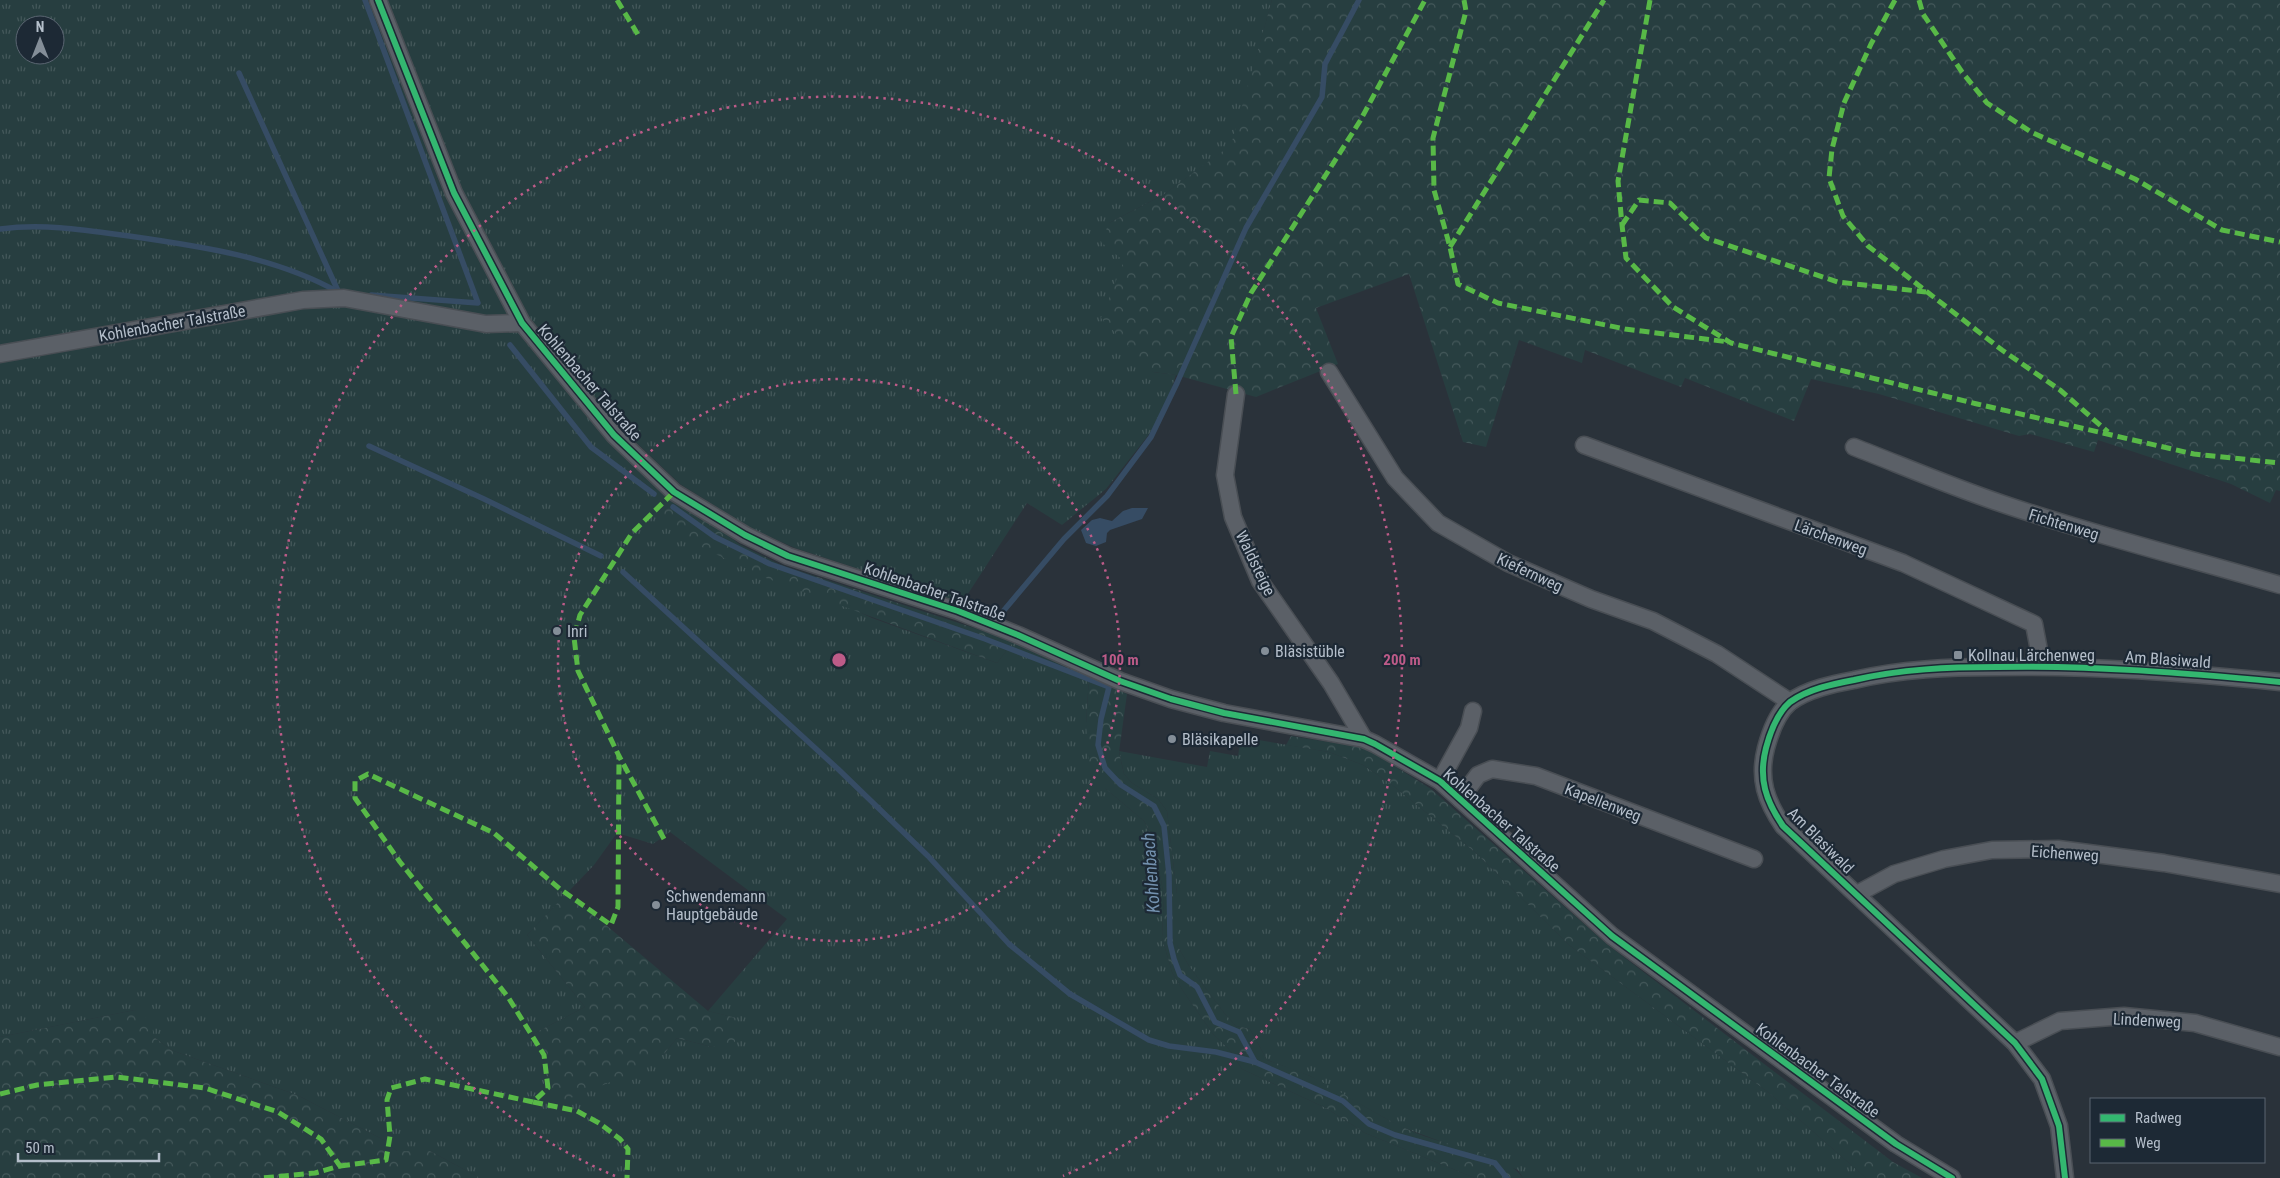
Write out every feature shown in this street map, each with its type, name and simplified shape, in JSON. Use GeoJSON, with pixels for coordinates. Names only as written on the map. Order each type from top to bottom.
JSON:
{"type":"FeatureCollection","features":[{"type":"Feature","properties":{"kind":"street","name":"Kohlenbacher Talstraße"},"geometry":{"type":"LineString","coordinates":[[378,0],[454,193],[522,323],[614,436],[674,492],[745,535],[788,556],[958,611],[1018,635],[1120,681],[1170,699],[1224,713],[1364,739],[1440,781],[1612,936],[1896,1144],[1952,1178]]}},
{"type":"Feature","properties":{"kind":"street","name":"Kohlenbacher Talstraße"},"geometry":{"type":"LineString","coordinates":[[0,354],[303,300],[344,298],[486,324],[522,323]]}},
{"type":"Feature","properties":{"kind":"street","name":"Kiefernweg"},"geometry":{"type":"LineString","coordinates":[[1329,372],[1395,478],[1438,523],[1508,563],[1591,599],[1653,621],[1718,654],[1790,702]]}},
{"type":"Feature","properties":{"kind":"street","name":"Waldsteige"},"geometry":{"type":"LineString","coordinates":[[1236,394],[1225,475],[1233,516],[1260,581],[1331,683],[1364,739]]}},
{"type":"Feature","properties":{"kind":"street","name":"Lärchenweg"},"geometry":{"type":"LineString","coordinates":[[1584,444],[1903,563],[1989,601],[2034,624],[2042,666]]}},
{"type":"Feature","properties":{"kind":"street","name":"Fichtenweg"},"geometry":{"type":"LineString","coordinates":[[1854,447],[2002,504],[2093,533],[2280,585]]}},
{"type":"Feature","properties":{"kind":"street","name":"Am Blasiwald"},"geometry":{"type":"LineString","coordinates":[[2065,1178],[2059,1126],[2042,1079],[2015,1043],[1783,826],[1770,806],[1763,782],[1762,762],[1776,719],[1790,702],[1825,686],[1879,674],[1960,667],[2042,666],[2166,671],[2280,682]]}},
{"type":"Feature","properties":{"kind":"street"},"geometry":{"type":"LineString","coordinates":[[1440,781],[1469,728],[1473,711]]}},
{"type":"Feature","properties":{"kind":"street","name":"Kapellenweg"},"geometry":{"type":"LineString","coordinates":[[1460,799],[1478,775],[1492,769],[1536,776],[1754,859]]}},
{"type":"Feature","properties":{"kind":"street","name":"Eichenweg"},"geometry":{"type":"LineString","coordinates":[[1857,894],[1894,874],[1944,859],[1992,850],[2058,849],[2164,863],[2280,884]]}},
{"type":"Feature","properties":{"kind":"street","name":"Lindenweg"},"geometry":{"type":"LineString","coordinates":[[2015,1043],[2060,1021],[2124,1016],[2196,1023],[2280,1047]]}},
{"type":"Feature","properties":{"kind":"green space"},"geometry":{"type":"Polygon","coordinates":[[[0,0],[1272,0],[1232,145],[1163,195],[1109,223],[1124,261],[1153,372],[1176,375],[1161,419],[1106,489],[1062,525],[1027,503],[962,603],[795,548],[750,528],[680,484],[621,428],[529,331],[674,492],[652,514],[872,618],[997,663],[1014,641],[1089,676],[1086,724],[1106,789],[1144,821],[1153,838],[1164,896],[1162,938],[1172,972],[1213,1034],[1228,1048],[1242,1069],[1326,1108],[1365,1133],[1475,1178],[480,1178],[430,1151],[397,1151],[384,1140],[297,1095],[171,1050],[154,1037],[135,1010],[0,1037],[0,0]],[[670,832],[653,844],[617,833],[594,865],[527,935],[585,1007],[533,1034],[545,1068],[542,1092],[664,1054],[677,1038],[712,1047],[736,1018],[708,1011],[787,919],[670,832]]]}},
{"type":"Feature","properties":{"kind":"green space"},"geometry":{"type":"Polygon","coordinates":[[[1272,0],[2280,0],[2280,491],[2276,490],[2270,503],[2231,484],[2098,440],[2094,452],[2030,434],[2019,436],[1879,394],[1811,379],[1794,421],[1685,378],[1681,387],[1585,350],[1582,363],[1519,340],[1486,447],[1463,442],[1409,274],[1316,308],[1338,364],[1256,397],[1176,375],[1153,372],[1101,318],[1124,261],[1101,242],[1109,223],[1163,195],[1231,145],[1272,0]]]}},
{"type":"Feature","properties":{"kind":"green space"},"geometry":{"type":"Polygon","coordinates":[[[674,492],[739,544],[781,565],[1014,641],[997,663],[766,578],[705,549],[652,514],[674,492]]]}},
{"type":"Feature","properties":{"kind":"green space"},"geometry":{"type":"Polygon","coordinates":[[[1089,676],[1127,694],[1119,752],[1124,774],[1132,783],[1158,799],[1167,811],[1177,894],[1177,945],[1189,966],[1225,1014],[1236,1026],[1250,1029],[1267,1060],[1310,1076],[1385,1118],[1417,1133],[1494,1157],[1506,1163],[1523,1178],[1475,1178],[1365,1133],[1326,1108],[1242,1069],[1228,1048],[1213,1034],[1172,972],[1162,938],[1164,896],[1153,837],[1144,821],[1106,789],[1089,765],[1086,724],[1089,676]]]}},
{"type":"Feature","properties":{"kind":"green space"},"geometry":{"type":"Polygon","coordinates":[[[1291,736],[1366,748],[1431,789],[1608,945],[1893,1162],[1922,1178],[1866,1178],[1768,1092],[1569,945],[1476,853],[1391,784],[1363,765],[1329,752],[1286,745],[1291,736]]]}},
{"type":"Feature","properties":{"kind":"green space"},"geometry":{"type":"Polygon","coordinates":[[[1241,737],[1329,752],[1363,765],[1391,784],[1476,853],[1569,945],[1768,1092],[1866,1178],[1523,1178],[1518,1170],[1399,1126],[1310,1076],[1267,1060],[1250,1029],[1236,1026],[1225,1014],[1189,966],[1177,945],[1177,894],[1167,811],[1158,799],[1132,783],[1124,774],[1119,751],[1207,767],[1210,751],[1238,756],[1241,737]]]}},
{"type":"Feature","properties":{"kind":"green space"},"geometry":{"type":"Polygon","coordinates":[[[566,894],[581,904],[708,1011],[737,1018],[735,1042],[712,1047],[677,1038],[664,1054],[623,1077],[563,1101],[542,1092],[545,1068],[533,1034],[585,1007],[527,935],[566,894]]]}},
{"type":"Feature","properties":{"kind":"green space"},"geometry":{"type":"Polygon","coordinates":[[[135,1010],[151,1021],[154,1037],[171,1050],[297,1095],[384,1140],[397,1151],[430,1151],[480,1178],[0,1178],[0,1037],[135,1010]]]}},
{"type":"Feature","properties":{"kind":"water"},"geometry":{"type":"Polygon","coordinates":[[[1132,508],[1148,508],[1142,519],[1110,530],[1107,533],[1106,542],[1096,546],[1086,543],[1081,530],[1092,520],[1100,518],[1112,521],[1123,511],[1132,508]]]}},
{"type":"Feature","properties":{"kind":"waterway","name":"Kohlenbach"},"geometry":{"type":"LineString","coordinates":[[365,0],[478,303],[371,295]]}},
{"type":"Feature","properties":{"kind":"waterway"},"geometry":{"type":"LineString","coordinates":[[1000,615],[1064,539],[1107,496],[1151,437],[1246,228],[1322,97],[1325,64],[1359,0]]}},
{"type":"Feature","properties":{"kind":"waterway"},"geometry":{"type":"LineString","coordinates":[[239,73],[339,293],[342,293]]}},
{"type":"Feature","properties":{"kind":"waterway"},"geometry":{"type":"LineString","coordinates":[[0,229],[16,227],[64,228],[210,249],[289,270],[338,292]]}},
{"type":"Feature","properties":{"kind":"waterway","name":"Kohlenbach"},"geometry":{"type":"LineString","coordinates":[[510,345],[591,447],[654,494]]}},
{"type":"Feature","properties":{"kind":"waterway"},"geometry":{"type":"LineString","coordinates":[[369,446],[601,556]]}},
{"type":"Feature","properties":{"kind":"waterway","name":"Kohlenbach"},"geometry":{"type":"LineString","coordinates":[[673,507],[715,537],[770,564],[985,639],[1109,687],[1101,719],[1098,745],[1105,768],[1121,785],[1154,806],[1164,826],[1169,875],[1170,943],[1174,959],[1180,975],[1197,987],[1215,1022],[1239,1032],[1255,1062],[1343,1101],[1369,1124],[1395,1135],[1495,1163],[1507,1178]]}},
{"type":"Feature","properties":{"kind":"waterway"},"geometry":{"type":"LineString","coordinates":[[623,572],[838,769],[928,856],[1009,944],[1070,994],[1149,1040],[1169,1046],[1216,1052],[1255,1062]]}},
{"type":"Feature","properties":{"kind":"marked path"},"geometry":{"type":"LineString","coordinates":[[617,0],[640,38]]}},
{"type":"Feature","properties":{"kind":"marked path"},"geometry":{"type":"LineString","coordinates":[[1236,394],[1231,337],[1251,293],[1360,121],[1425,0]]}},
{"type":"Feature","properties":{"kind":"marked path"},"geometry":{"type":"LineString","coordinates":[[1464,0],[1466,11],[1433,138],[1434,190],[1458,284],[1498,303],[1625,329],[1729,342]]}},
{"type":"Feature","properties":{"kind":"marked path"},"geometry":{"type":"LineString","coordinates":[[1450,247],[1604,0]]}},
{"type":"Feature","properties":{"kind":"marked path"},"geometry":{"type":"LineString","coordinates":[[1650,0],[1618,181],[1626,258],[1673,307],[1731,343],[1977,404],[2194,454],[2280,463]]}},
{"type":"Feature","properties":{"kind":"marked path"},"geometry":{"type":"LineString","coordinates":[[1895,0],[1871,44],[1844,103],[1832,149],[1829,178],[1843,216],[1868,246],[2002,350],[2060,390],[2108,432]]}},
{"type":"Feature","properties":{"kind":"marked path"},"geometry":{"type":"LineString","coordinates":[[1919,0],[1923,14],[1962,72],[1987,103],[2031,132],[2135,179],[2222,230],[2280,242]]}},
{"type":"Feature","properties":{"kind":"marked path"},"geometry":{"type":"LineString","coordinates":[[1622,225],[1639,200],[1670,203],[1706,238],[1838,282],[1926,292]]}},
{"type":"Feature","properties":{"kind":"marked path"},"geometry":{"type":"LineString","coordinates":[[664,839],[619,756],[578,671],[574,637],[580,615],[632,533],[674,492]]}},
{"type":"Feature","properties":{"kind":"marked path"},"geometry":{"type":"LineString","coordinates":[[340,1166],[386,1160],[390,1136],[387,1100],[391,1088],[425,1079],[533,1102],[548,1088],[544,1055],[508,997],[400,862],[355,798],[355,781],[368,774],[494,833],[560,889],[611,925],[618,907],[619,756]]}},
{"type":"Feature","properties":{"kind":"marked path"},"geometry":{"type":"LineString","coordinates":[[0,1094],[37,1085],[117,1077],[205,1088],[278,1112],[321,1139],[340,1166],[315,1173],[262,1178]]}},
{"type":"Feature","properties":{"kind":"marked path"},"geometry":{"type":"LineString","coordinates":[[533,1102],[577,1111],[599,1123],[620,1139],[628,1149],[627,1178]]}},
{"type":"Feature","properties":{"kind":"cycle path"},"geometry":{"type":"LineString","coordinates":[[378,0],[454,193],[522,323],[614,435],[674,492],[745,535],[788,556],[958,611],[1018,635],[1120,681],[1171,699],[1224,713],[1364,739],[1375,744],[1440,781],[1612,936],[1896,1144],[1952,1178]]}},
{"type":"Feature","properties":{"kind":"cycle path"},"geometry":{"type":"LineString","coordinates":[[2065,1178],[2059,1126],[2042,1079],[2015,1043],[1783,826],[1777,817],[1768,799],[1763,780],[1766,748],[1775,724],[1781,712],[1790,702],[1813,690],[1872,676],[1925,669],[1961,667],[2104,668],[2280,682]]}},
{"type":"Feature","properties":{"kind":"place","name":"Inri"},"geometry":{"type":"Point","coordinates":[557,631]}},
{"type":"Feature","properties":{"kind":"place","name":"Bläsistüble"},"geometry":{"type":"Point","coordinates":[1265,651]}},
{"type":"Feature","properties":{"kind":"place","name":"Kollnau Lärchenweg"},"geometry":{"type":"Point","coordinates":[1958,655]}},
{"type":"Feature","properties":{"kind":"place","name":"Bläsikapelle"},"geometry":{"type":"Point","coordinates":[1172,739]}},
{"type":"Feature","properties":{"kind":"place","name":"Schwendemann Hauptgebäude"},"geometry":{"type":"Point","coordinates":[656,905]}}]}
